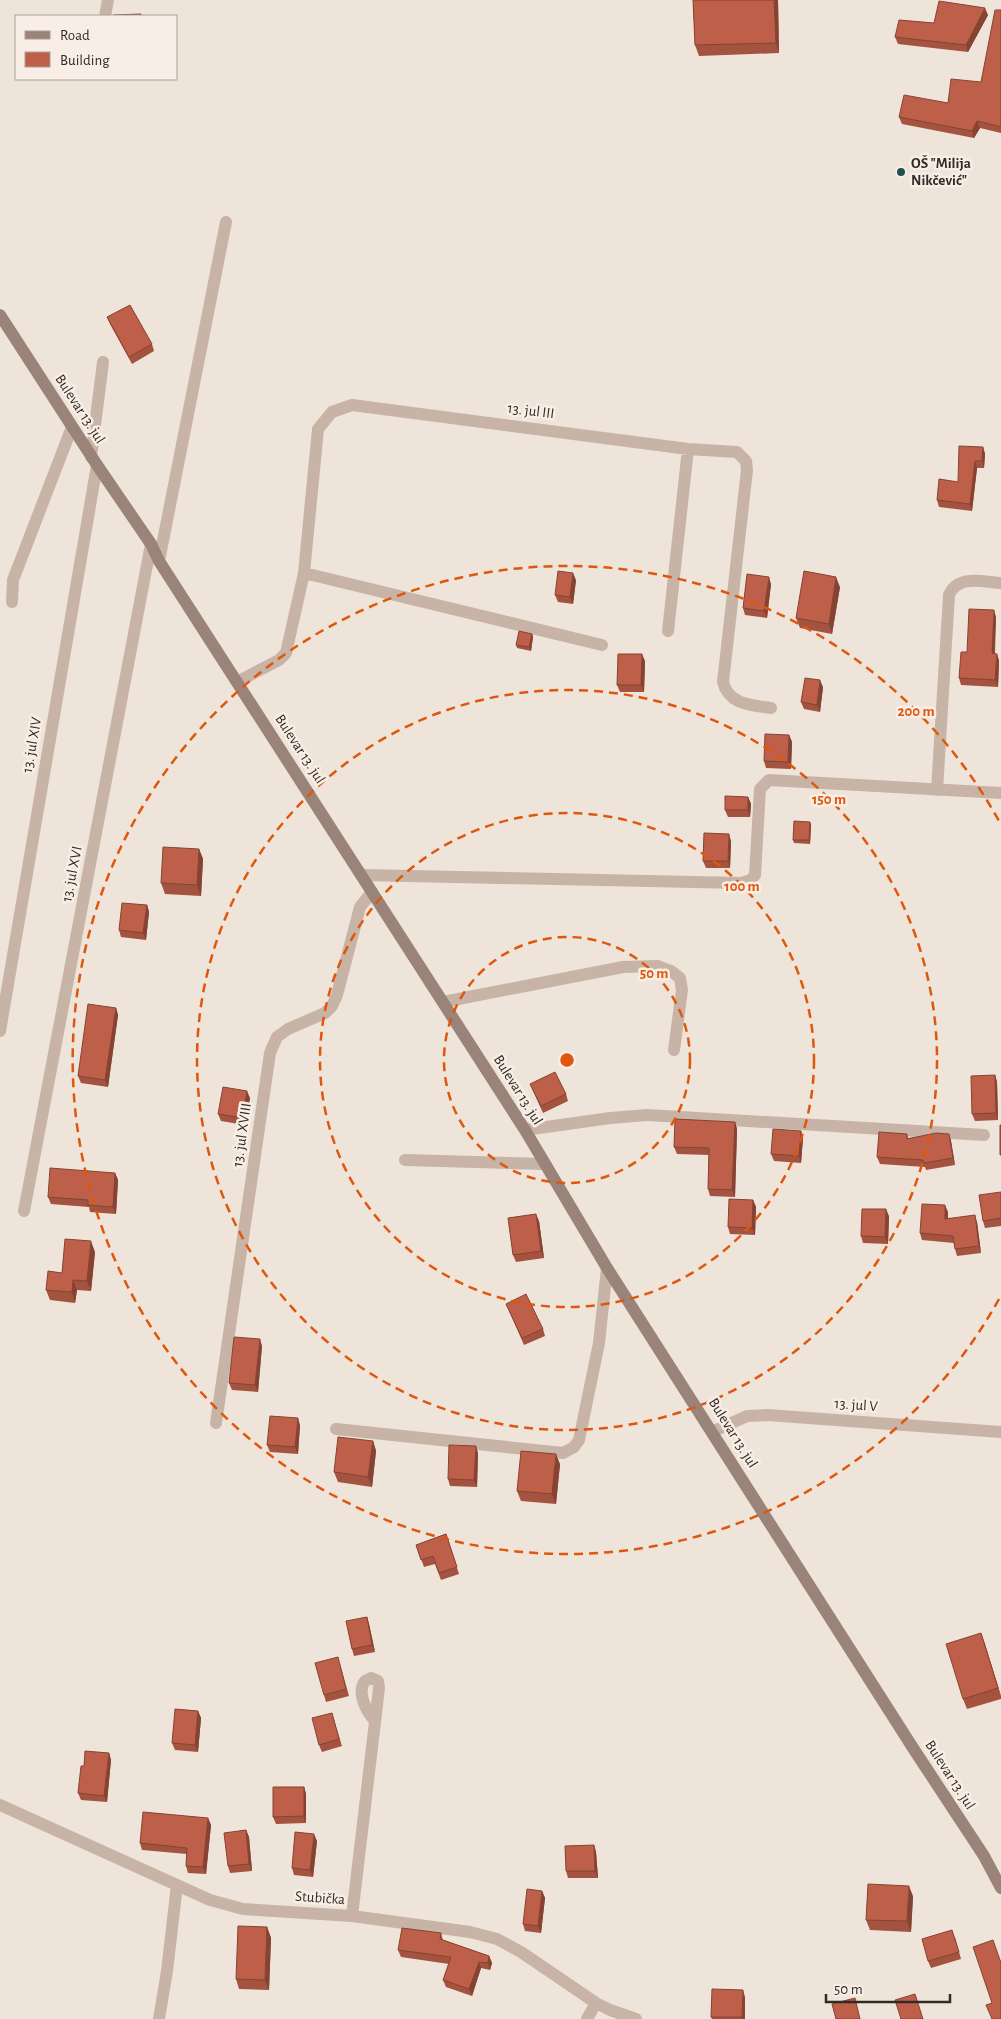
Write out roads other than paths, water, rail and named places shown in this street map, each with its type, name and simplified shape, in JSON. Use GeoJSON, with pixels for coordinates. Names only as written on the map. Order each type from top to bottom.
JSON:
{"type":"FeatureCollection","features":[{"type":"Feature","properties":{"kind":"street"},"geometry":{"type":"LineString","coordinates":[[106,15],[108,0]]}},
{"type":"Feature","properties":{"kind":"street"},"geometry":{"type":"LineString","coordinates":[[159,561],[226,222]]}},
{"type":"Feature","properties":{"kind":"street","name":"Bulevar 13. jul"},"geometry":{"type":"LineString","coordinates":[[0,315],[94,461],[152,544],[159,561],[525,1130],[608,1268],[913,1748],[984,1856],[1001,1888]]}},
{"type":"Feature","properties":{"kind":"street","name":"13. jul XIV"},"geometry":{"type":"LineString","coordinates":[[0,1031],[94,461],[104,362]]}},
{"type":"Feature","properties":{"kind":"street","name":"13. jul III"},"geometry":{"type":"LineString","coordinates":[[238,682],[279,660],[286,653],[304,573],[318,429],[332,412],[352,405],[688,448],[737,452],[746,461],[748,470],[723,682],[725,692],[738,702],[771,708]]}},
{"type":"Feature","properties":{"kind":"street"},"geometry":{"type":"LineString","coordinates":[[12,602],[13,580],[72,427]]}},
{"type":"Feature","properties":{"kind":"street"},"geometry":{"type":"LineString","coordinates":[[668,631],[688,448]]}},
{"type":"Feature","properties":{"kind":"street","name":"13. jul XVI"},"geometry":{"type":"LineString","coordinates":[[24,1211],[152,544]]}},
{"type":"Feature","properties":{"kind":"street"},"geometry":{"type":"LineString","coordinates":[[304,573],[602,646]]}},
{"type":"Feature","properties":{"kind":"street"},"geometry":{"type":"LineString","coordinates":[[937,790],[949,595],[953,587],[962,582],[1001,584]]}},
{"type":"Feature","properties":{"kind":"street"},"geometry":{"type":"LineString","coordinates":[[362,875],[741,883],[751,880],[755,875],[760,789],[769,780],[1001,793]]}},
{"type":"Feature","properties":{"kind":"street","name":"13. jul XVIII"},"geometry":{"type":"LineString","coordinates":[[216,1423],[270,1053],[277,1037],[288,1029],[325,1013],[332,1006],[337,995],[360,906],[372,892]]}},
{"type":"Feature","properties":{"kind":"street"},"geometry":{"type":"LineString","coordinates":[[443,1002],[623,967],[658,966],[671,971],[680,978],[682,990],[674,1050]]}},
{"type":"Feature","properties":{"kind":"street"},"geometry":{"type":"LineString","coordinates":[[525,1130],[610,1118],[647,1115],[984,1135]]}},
{"type":"Feature","properties":{"kind":"street"},"geometry":{"type":"LineString","coordinates":[[406,1160],[544,1164]]}},
{"type":"Feature","properties":{"kind":"street"},"geometry":{"type":"LineString","coordinates":[[336,1429],[564,1453],[574,1447],[579,1440],[599,1343],[608,1268]]}},
{"type":"Feature","properties":{"kind":"street","name":"13. jul V"},"geometry":{"type":"LineString","coordinates":[[712,1432],[747,1416],[767,1415],[1001,1432]]}},
{"type":"Feature","properties":{"kind":"street"},"geometry":{"type":"LineString","coordinates":[[352,1916],[376,1722]]}},
{"type":"Feature","properties":{"kind":"street","name":"Stubička"},"geometry":{"type":"LineString","coordinates":[[0,1805],[210,1900],[243,1909],[352,1916],[470,1932],[497,1939],[521,1952],[596,2003],[636,2019]]}},
{"type":"Feature","properties":{"kind":"street"},"geometry":{"type":"LineString","coordinates":[[159,2019],[167,1971],[176,1885]]}},
{"type":"Feature","properties":{"kind":"street"},"geometry":{"type":"LineString","coordinates":[[587,2019],[596,2003]]}},
{"type":"Feature","properties":{"kind":"place","name":"OŠ \"Milija Nikčević\""},"geometry":{"type":"Point","coordinates":[901,172]}}]}
